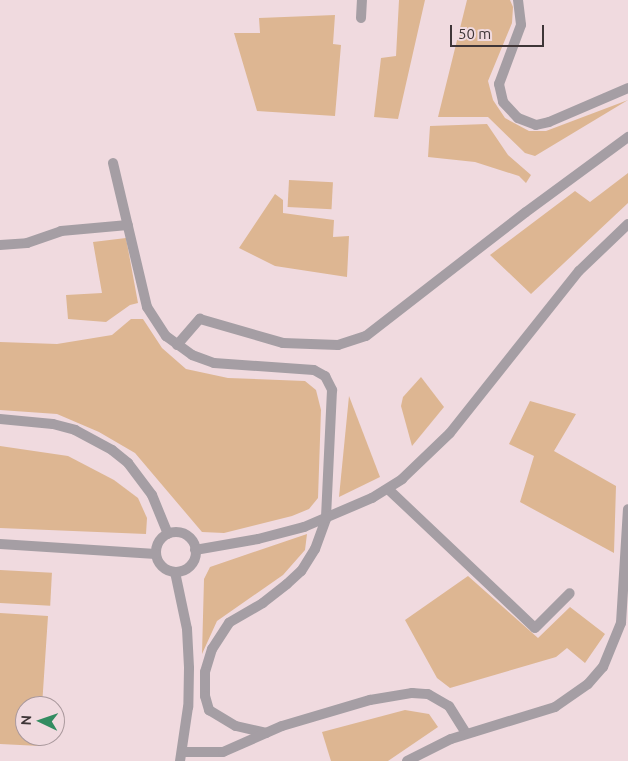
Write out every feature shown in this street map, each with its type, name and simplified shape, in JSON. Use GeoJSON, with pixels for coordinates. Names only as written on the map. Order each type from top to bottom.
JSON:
{"type":"FeatureCollection","features":[{"type":"Feature","properties":{"kind":"street"},"geometry":{"type":"LineString","coordinates":[[361,18],[362,0]]}},
{"type":"Feature","properties":{"kind":"street"},"geometry":{"type":"LineString","coordinates":[[518,0],[521,25],[499,84],[504,102],[518,118],[536,125],[549,122],[628,88]]}},
{"type":"Feature","properties":{"kind":"street"},"geometry":{"type":"LineString","coordinates":[[177,346],[200,319],[283,343],[338,345],[366,336],[628,137]]}},
{"type":"Feature","properties":{"kind":"street"},"geometry":{"type":"LineString","coordinates":[[113,163],[147,308],[159,327],[177,346],[214,363],[310,369],[325,376],[332,390],[334,403],[326,519],[315,549],[301,571],[263,603],[229,623],[212,649],[206,672],[205,696],[209,710],[236,726],[266,733]]}},
{"type":"Feature","properties":{"kind":"street"},"geometry":{"type":"LineString","coordinates":[[196,550],[258,540],[326,519],[388,489],[439,445],[549,306],[628,224]]}},
{"type":"Feature","properties":{"kind":"street"},"geometry":{"type":"LineString","coordinates":[[0,245],[27,243],[61,232],[128,225]]}},
{"type":"Feature","properties":{"kind":"street"},"geometry":{"type":"LineString","coordinates":[[0,419],[53,424],[82,432],[112,450],[152,494],[168,534]]}},
{"type":"Feature","properties":{"kind":"street"},"geometry":{"type":"LineString","coordinates":[[388,489],[535,628],[570,593]]}},
{"type":"Feature","properties":{"kind":"street"},"geometry":{"type":"LineString","coordinates":[[407,761],[466,733],[555,707],[572,698],[603,666],[621,623],[628,509]]}},
{"type":"Feature","properties":{"kind":"street"},"geometry":{"type":"LineString","coordinates":[[168,534],[186,535],[196,550],[191,564],[175,572],[163,567],[156,554],[159,542],[168,534]]}},
{"type":"Feature","properties":{"kind":"street"},"geometry":{"type":"LineString","coordinates":[[0,544],[156,554]]}},
{"type":"Feature","properties":{"kind":"street"},"geometry":{"type":"LineString","coordinates":[[175,572],[187,629],[189,658],[188,707],[181,757],[223,752],[266,733],[370,700],[412,693],[428,694],[449,706],[466,733]]}},
{"type":"Feature","properties":{"kind":"shaded area"},"geometry":{"type":"Polygon","coordinates":[[[399,0],[425,0],[398,119],[374,117],[381,58],[396,56],[399,0]]]}},
{"type":"Feature","properties":{"kind":"shaded area"},"geometry":{"type":"Polygon","coordinates":[[[467,0],[510,0],[513,7],[512,23],[488,81],[493,100],[505,118],[529,131],[546,131],[628,100],[535,156],[525,153],[488,117],[438,117],[467,0]]]}},
{"type":"Feature","properties":{"kind":"shaded area"},"geometry":{"type":"Polygon","coordinates":[[[335,15],[333,44],[341,45],[335,116],[257,111],[234,33],[260,33],[259,18],[335,15]]]}},
{"type":"Feature","properties":{"kind":"shaded area"},"geometry":{"type":"Polygon","coordinates":[[[487,124],[508,155],[531,175],[526,183],[519,176],[475,162],[428,157],[430,126],[487,124]]]}},
{"type":"Feature","properties":{"kind":"shaded area"},"geometry":{"type":"Polygon","coordinates":[[[628,173],[628,203],[531,294],[490,255],[575,191],[590,202],[628,173]]]}},
{"type":"Feature","properties":{"kind":"shaded area"},"geometry":{"type":"Polygon","coordinates":[[[289,180],[333,182],[332,209],[288,207],[289,180]]]}},
{"type":"Feature","properties":{"kind":"shaded area"},"geometry":{"type":"Polygon","coordinates":[[[275,194],[283,200],[283,213],[334,220],[333,237],[349,236],[347,277],[275,266],[239,248],[275,194]]]}},
{"type":"Feature","properties":{"kind":"shaded area"},"geometry":{"type":"Polygon","coordinates":[[[126,238],[138,303],[130,305],[106,322],[68,319],[66,295],[102,293],[93,242],[126,238]]]}},
{"type":"Feature","properties":{"kind":"shaded area"},"geometry":{"type":"Polygon","coordinates":[[[131,319],[143,319],[162,348],[186,369],[228,378],[305,381],[316,390],[321,410],[318,498],[309,509],[292,516],[224,533],[202,532],[135,453],[99,432],[57,414],[0,410],[0,342],[57,344],[112,335],[131,319]]]}},
{"type":"Feature","properties":{"kind":"shaded area"},"geometry":{"type":"Polygon","coordinates":[[[421,377],[444,407],[412,446],[401,406],[403,397],[421,377]]]}},
{"type":"Feature","properties":{"kind":"shaded area"},"geometry":{"type":"Polygon","coordinates":[[[349,396],[380,477],[339,497],[349,396]]]}},
{"type":"Feature","properties":{"kind":"shaded area"},"geometry":{"type":"Polygon","coordinates":[[[530,401],[576,414],[554,451],[616,486],[614,553],[520,502],[534,456],[509,444],[530,401]]]}},
{"type":"Feature","properties":{"kind":"shaded area"},"geometry":{"type":"Polygon","coordinates":[[[0,446],[68,456],[114,480],[138,498],[147,518],[146,534],[0,528],[0,446]]]}},
{"type":"Feature","properties":{"kind":"shaded area"},"geometry":{"type":"Polygon","coordinates":[[[307,534],[305,550],[283,575],[217,621],[202,654],[204,579],[210,567],[307,534]]]}},
{"type":"Feature","properties":{"kind":"shaded area"},"geometry":{"type":"Polygon","coordinates":[[[0,570],[52,573],[50,606],[0,603],[0,570]]]}},
{"type":"Feature","properties":{"kind":"shaded area"},"geometry":{"type":"Polygon","coordinates":[[[468,576],[538,638],[570,607],[605,634],[585,663],[567,648],[556,657],[450,688],[437,678],[405,620],[468,576]]]}},
{"type":"Feature","properties":{"kind":"shaded area"},"geometry":{"type":"Polygon","coordinates":[[[0,613],[48,616],[43,696],[15,696],[15,745],[0,744],[0,613]]]}},
{"type":"Feature","properties":{"kind":"shaded area"},"geometry":{"type":"Polygon","coordinates":[[[405,710],[429,714],[438,727],[388,761],[331,761],[322,732],[405,710]]]}}]}
